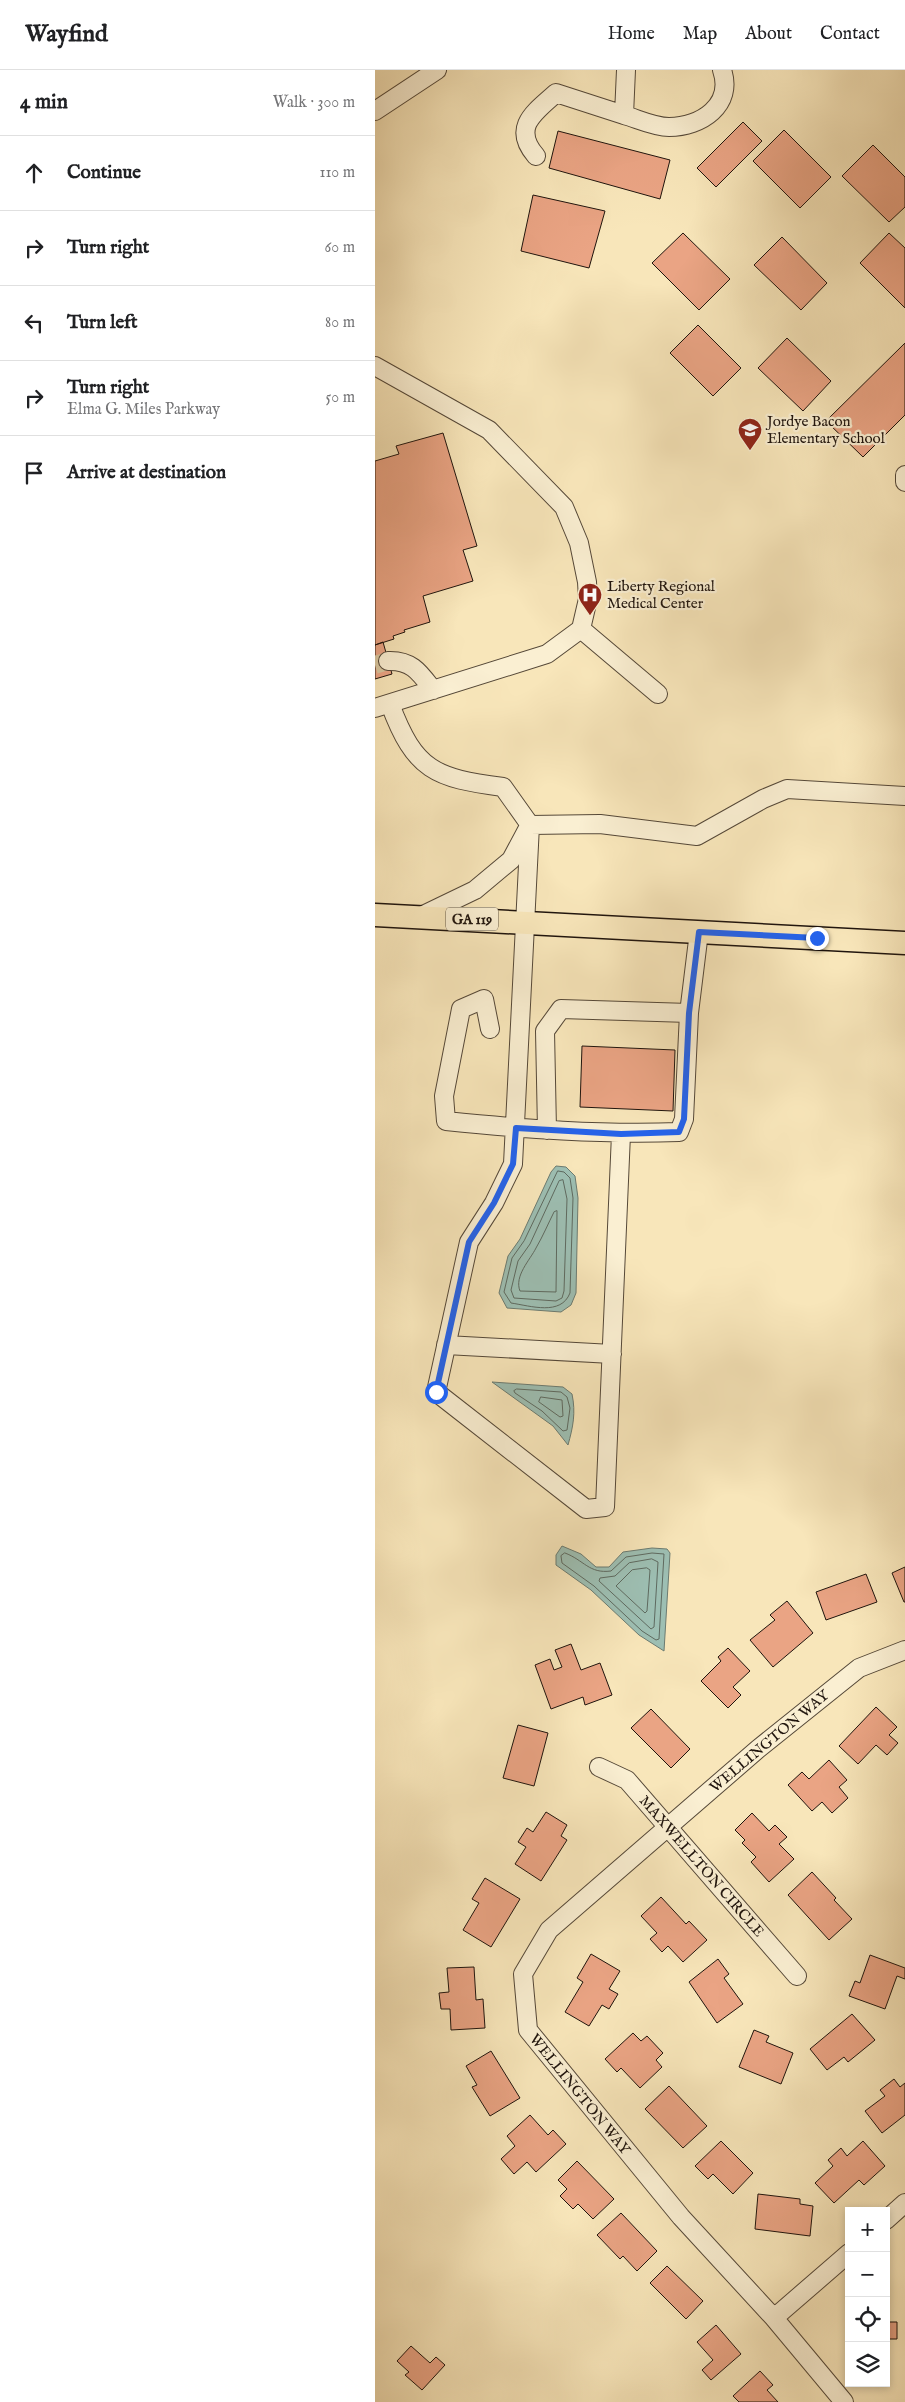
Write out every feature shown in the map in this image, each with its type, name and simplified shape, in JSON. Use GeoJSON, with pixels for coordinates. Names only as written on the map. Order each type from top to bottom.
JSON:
{"type":"FeatureCollection","features":[{"type":"Feature","properties":{"kind":"main road","name":"GA 119"},"geometry":{"type":"LineString","coordinates":[[375,915],[905,943]]}},
{"type":"Feature","properties":{"kind":"street"},"geometry":{"type":"LineString","coordinates":[[375,111],[437,70]]}},
{"type":"Feature","properties":{"kind":"street"},"geometry":{"type":"LineString","coordinates":[[624,114],[626,70]]}},
{"type":"Feature","properties":{"kind":"street"},"geometry":{"type":"LineString","coordinates":[[536,156],[528,147],[525,139],[527,124],[531,117],[556,93],[668,127],[699,121],[712,114],[719,105],[723,95],[725,79],[722,70]]}},
{"type":"Feature","properties":{"kind":"street"},"geometry":{"type":"LineString","coordinates":[[375,366],[489,430],[558,499],[570,517],[583,556],[588,599],[581,629],[547,654],[383,706],[408,745],[429,766],[459,781],[503,787],[530,825],[513,1164],[494,1203],[469,1242],[436,1392],[586,1509],[605,1507],[621,1134]]}},
{"type":"Feature","properties":{"kind":"street"},"geometry":{"type":"LineString","coordinates":[[905,475],[905,482]]}},
{"type":"Feature","properties":{"kind":"street"},"geometry":{"type":"LineString","coordinates":[[581,629],[657,694]]}},
{"type":"Feature","properties":{"kind":"street"},"geometry":{"type":"LineString","coordinates":[[388,661],[409,663],[433,690]]}},
{"type":"Feature","properties":{"kind":"street"},"geometry":{"type":"LineString","coordinates":[[530,825],[600,824],[697,836],[763,799],[787,789],[905,796]]}},
{"type":"Feature","properties":{"kind":"street"},"geometry":{"type":"LineString","coordinates":[[419,917],[475,890],[511,860],[530,825]]}},
{"type":"Feature","properties":{"kind":"street"},"geometry":{"type":"LineString","coordinates":[[491,1029],[484,999],[461,1010],[444,1096],[446,1121],[516,1128],[621,1134],[679,1132],[684,1119],[689,1013],[699,932]]}},
{"type":"Feature","properties":{"kind":"street"},"geometry":{"type":"LineString","coordinates":[[547,1130],[545,1031],[561,1009],[689,1013]]}},
{"type":"Feature","properties":{"kind":"street"},"geometry":{"type":"LineString","coordinates":[[446,1345],[612,1354]]}},
{"type":"Feature","properties":{"kind":"street","name":"WELLINGTON WAY"},"geometry":{"type":"LineString","coordinates":[[844,2402],[774,2318],[681,2217],[528,2030],[523,1974],[549,1930],[758,1749],[859,1668],[905,1650]]}},
{"type":"Feature","properties":{"kind":"street","name":"MAXWELLTON CIRCLE"},"geometry":{"type":"LineString","coordinates":[[599,1767],[627,1780],[669,1826],[797,1976]]}},
{"type":"Feature","properties":{"kind":"street"},"geometry":{"type":"LineString","coordinates":[[890,2216],[905,2203]]}},
{"type":"Feature","properties":{"kind":"street"},"geometry":{"type":"LineString","coordinates":[[774,2318],[845,2256]]}},
{"type":"Feature","properties":{"kind":"water"},"geometry":{"type":"Polygon","coordinates":[[[556,1166],[566,1167],[575,1176],[578,1198],[576,1293],[571,1305],[561,1312],[507,1308],[499,1293],[508,1256],[520,1239],[551,1172],[556,1166]]]}},
{"type":"Feature","properties":{"kind":"water"},"geometry":{"type":"Polygon","coordinates":[[[492,1382],[563,1387],[572,1394],[573,1420],[568,1445],[553,1426],[492,1382]]]}},
{"type":"Feature","properties":{"kind":"water"},"geometry":{"type":"Polygon","coordinates":[[[562,1546],[581,1554],[596,1567],[609,1567],[623,1552],[652,1548],[667,1549],[670,1553],[664,1651],[639,1635],[591,1590],[556,1565],[556,1555],[562,1546]]]}},
{"type":"Feature","properties":{"kind":"building"},"geometry":{"type":"Polygon","coordinates":[[[743,122],[762,141],[716,187],[697,168],[743,122]]]}},
{"type":"Feature","properties":{"kind":"building"},"geometry":{"type":"Polygon","coordinates":[[[784,130],[831,177],[800,208],[753,161],[784,130]]]}},
{"type":"Feature","properties":{"kind":"building"},"geometry":{"type":"Polygon","coordinates":[[[558,131],[670,160],[660,199],[549,168],[558,131]]]}},
{"type":"Feature","properties":{"kind":"building"},"geometry":{"type":"Polygon","coordinates":[[[873,145],[905,177],[905,207],[889,222],[842,176],[873,145]]]}},
{"type":"Feature","properties":{"kind":"building"},"geometry":{"type":"Polygon","coordinates":[[[533,195],[605,211],[589,268],[521,251],[533,195]]]}},
{"type":"Feature","properties":{"kind":"building"},"geometry":{"type":"Polygon","coordinates":[[[683,233],[730,279],[699,310],[652,263],[683,233]]]}},
{"type":"Feature","properties":{"kind":"building"},"geometry":{"type":"Polygon","coordinates":[[[889,233],[905,248],[905,308],[860,263],[889,233]]]}},
{"type":"Feature","properties":{"kind":"building"},"geometry":{"type":"Polygon","coordinates":[[[782,237],[827,283],[801,310],[754,265],[782,237]]]}},
{"type":"Feature","properties":{"kind":"building"},"geometry":{"type":"Polygon","coordinates":[[[698,325],[741,368],[713,396],[670,353],[698,325]]]}},
{"type":"Feature","properties":{"kind":"building"},"geometry":{"type":"Polygon","coordinates":[[[787,338],[831,381],[803,411],[758,368],[787,338]]]}},
{"type":"Feature","properties":{"kind":"building"},"geometry":{"type":"Polygon","coordinates":[[[905,343],[905,415],[863,457],[826,421],[905,343]]]}},
{"type":"Feature","properties":{"kind":"building"},"geometry":{"type":"Polygon","coordinates":[[[443,433],[477,546],[463,550],[473,581],[423,596],[430,622],[404,630],[405,632],[393,636],[394,639],[375,645],[375,461],[399,454],[396,446],[443,433]]]}},
{"type":"Feature","properties":{"kind":"building"},"geometry":{"type":"Polygon","coordinates":[[[383,642],[392,674],[375,679],[375,645],[383,642]]]}},
{"type":"Feature","properties":{"kind":"building"},"geometry":{"type":"Polygon","coordinates":[[[582,1046],[675,1050],[673,1111],[580,1107],[582,1046]]]}},
{"type":"Feature","properties":{"kind":"building"},"geometry":{"type":"Polygon","coordinates":[[[905,1567],[905,1602],[904,1602],[892,1573],[905,1567]]]}},
{"type":"Feature","properties":{"kind":"building"},"geometry":{"type":"Polygon","coordinates":[[[866,1574],[877,1602],[826,1620],[816,1592],[866,1574]]]}},
{"type":"Feature","properties":{"kind":"building"},"geometry":{"type":"Polygon","coordinates":[[[787,1601],[813,1633],[773,1667],[750,1640],[775,1620],[770,1615],[787,1601]]]}},
{"type":"Feature","properties":{"kind":"building"},"geometry":{"type":"Polygon","coordinates":[[[571,1644],[581,1670],[600,1663],[612,1695],[585,1705],[583,1697],[551,1709],[535,1665],[550,1659],[554,1670],[562,1667],[555,1650],[571,1644]]]}},
{"type":"Feature","properties":{"kind":"building"},"geometry":{"type":"Polygon","coordinates":[[[728,1648],[750,1671],[733,1687],[741,1695],[728,1708],[701,1681],[721,1661],[718,1657],[728,1648]]]}},
{"type":"Feature","properties":{"kind":"building"},"geometry":{"type":"Polygon","coordinates":[[[876,1707],[897,1727],[889,1735],[898,1743],[887,1755],[876,1745],[858,1764],[839,1746],[876,1707]]]}},
{"type":"Feature","properties":{"kind":"building"},"geometry":{"type":"Polygon","coordinates":[[[651,1709],[690,1749],[671,1768],[631,1728],[651,1709]]]}},
{"type":"Feature","properties":{"kind":"building"},"geometry":{"type":"Polygon","coordinates":[[[518,1725],[548,1733],[534,1786],[503,1778],[518,1725]]]}},
{"type":"Feature","properties":{"kind":"building"},"geometry":{"type":"Polygon","coordinates":[[[829,1760],[847,1780],[839,1787],[848,1798],[832,1813],[822,1802],[812,1811],[788,1785],[802,1772],[809,1779],[829,1760]]]}},
{"type":"Feature","properties":{"kind":"building"},"geometry":{"type":"Polygon","coordinates":[[[546,1812],[567,1825],[561,1836],[567,1840],[541,1881],[515,1864],[526,1847],[518,1842],[527,1828],[533,1832],[546,1812]]]}},
{"type":"Feature","properties":{"kind":"building"},"geometry":{"type":"Polygon","coordinates":[[[752,1813],[769,1831],[775,1825],[787,1837],[779,1844],[794,1859],[769,1882],[751,1862],[756,1857],[742,1843],[745,1840],[735,1830],[752,1813]]]}},
{"type":"Feature","properties":{"kind":"building"},"geometry":{"type":"Polygon","coordinates":[[[812,1872],[852,1919],[829,1940],[788,1895],[812,1872]]]}},
{"type":"Feature","properties":{"kind":"building"},"geometry":{"type":"Polygon","coordinates":[[[485,1878],[520,1899],[491,1947],[463,1930],[479,1903],[472,1899],[485,1878]]]}},
{"type":"Feature","properties":{"kind":"building"},"geometry":{"type":"Polygon","coordinates":[[[661,1897],[686,1924],[689,1921],[707,1940],[683,1962],[668,1946],[662,1952],[650,1939],[657,1933],[641,1916],[661,1897]]]}},
{"type":"Feature","properties":{"kind":"building"},"geometry":{"type":"Polygon","coordinates":[[[591,1954],[620,1971],[609,1989],[618,1994],[609,2009],[602,2005],[589,2026],[565,2012],[583,1982],[577,1978],[591,1954]]]}},
{"type":"Feature","properties":{"kind":"building"},"geometry":{"type":"Polygon","coordinates":[[[870,1955],[905,1968],[905,1979],[897,1976],[885,2009],[849,1996],[855,1981],[860,1983],[870,1955]]]}},
{"type":"Feature","properties":{"kind":"building"},"geometry":{"type":"Polygon","coordinates":[[[718,1959],[729,1974],[724,1978],[743,2004],[717,2023],[689,1982],[718,1959]]]}},
{"type":"Feature","properties":{"kind":"building"},"geometry":{"type":"Polygon","coordinates":[[[474,1967],[476,2000],[483,1999],[485,2028],[451,2030],[450,2009],[441,2009],[439,1993],[449,1992],[447,1968],[474,1967]]]}},
{"type":"Feature","properties":{"kind":"building"},"geometry":{"type":"Polygon","coordinates":[[[852,2014],[875,2040],[848,2062],[844,2057],[827,2070],[810,2049],[852,2014]]]}},
{"type":"Feature","properties":{"kind":"building"},"geometry":{"type":"Polygon","coordinates":[[[754,2030],[769,2036],[766,2042],[793,2053],[781,2084],[739,2067],[754,2030]]]}},
{"type":"Feature","properties":{"kind":"building"},"geometry":{"type":"Polygon","coordinates":[[[633,2033],[641,2041],[647,2036],[663,2053],[656,2060],[662,2067],[640,2088],[621,2068],[617,2072],[605,2059],[633,2033]]]}},
{"type":"Feature","properties":{"kind":"building"},"geometry":{"type":"Polygon","coordinates":[[[491,2051],[520,2098],[490,2116],[472,2087],[477,2085],[466,2066],[491,2051]]]}},
{"type":"Feature","properties":{"kind":"building"},"geometry":{"type":"Polygon","coordinates":[[[894,2079],[900,2087],[905,2083],[905,2115],[882,2133],[865,2111],[885,2096],[880,2090],[894,2079]]]}},
{"type":"Feature","properties":{"kind":"building"},"geometry":{"type":"Polygon","coordinates":[[[669,2086],[707,2126],[683,2148],[645,2109],[669,2086]]]}},
{"type":"Feature","properties":{"kind":"building"},"geometry":{"type":"Polygon","coordinates":[[[530,2115],[548,2135],[553,2130],[566,2144],[536,2172],[527,2162],[514,2174],[501,2159],[515,2146],[507,2136],[530,2115]]]}},
{"type":"Feature","properties":{"kind":"building"},"geometry":{"type":"Polygon","coordinates":[[[721,2141],[753,2173],[733,2194],[713,2174],[708,2179],[695,2166],[721,2141]]]}},
{"type":"Feature","properties":{"kind":"building"},"geometry":{"type":"Polygon","coordinates":[[[863,2141],[885,2166],[864,2185],[859,2180],[834,2203],[815,2183],[833,2166],[828,2160],[841,2148],[847,2156],[863,2141]]]}},
{"type":"Feature","properties":{"kind":"building"},"geometry":{"type":"Polygon","coordinates":[[[577,2161],[614,2199],[593,2219],[578,2204],[573,2209],[560,2196],[567,2189],[558,2180],[577,2161]]]}},
{"type":"Feature","properties":{"kind":"building"},"geometry":{"type":"Polygon","coordinates":[[[758,2194],[800,2199],[800,2204],[813,2206],[810,2236],[755,2229],[758,2194]]]}},
{"type":"Feature","properties":{"kind":"building"},"geometry":{"type":"Polygon","coordinates":[[[621,2213],[657,2251],[637,2271],[623,2256],[620,2259],[597,2235],[621,2213]]]}},
{"type":"Feature","properties":{"kind":"building"},"geometry":{"type":"Polygon","coordinates":[[[667,2266],[703,2301],[686,2319],[650,2283],[667,2266]]]}},
{"type":"Feature","properties":{"kind":"building"},"geometry":{"type":"Polygon","coordinates":[[[890,2322],[897,2322],[897,2339],[890,2339],[890,2322]]]}},
{"type":"Feature","properties":{"kind":"building"},"geometry":{"type":"Polygon","coordinates":[[[716,2325],[741,2354],[711,2380],[702,2370],[713,2360],[697,2342],[716,2325]]]}},
{"type":"Feature","properties":{"kind":"building"},"geometry":{"type":"Polygon","coordinates":[[[411,2346],[430,2363],[436,2357],[445,2365],[422,2390],[405,2375],[409,2372],[397,2361],[411,2346]]]}},
{"type":"Feature","properties":{"kind":"building"},"geometry":{"type":"Polygon","coordinates":[[[760,2371],[773,2385],[767,2390],[778,2402],[739,2402],[733,2396],[760,2371]]]}},
{"type":"Feature","properties":{"kind":"tunnel"},"geometry":{"type":"LineString","coordinates":[[375,665],[388,661]]}},
{"type":"Feature","properties":{"kind":"place","name":"Jordye Bacon Elementary School"},"geometry":{"type":"Point","coordinates":[750,451]}},
{"type":"Feature","properties":{"kind":"place","name":"Liberty Regional Medical Center"},"geometry":{"type":"Point","coordinates":[590,616]}},
{"type":"Feature","properties":{"kind":"route"},"geometry":{"type":"LineString","coordinates":[[436,1392],[469,1242],[494,1203],[513,1164],[516,1128],[621,1134],[679,1132],[684,1119],[689,1013],[699,932],[817,938]]}}]}
